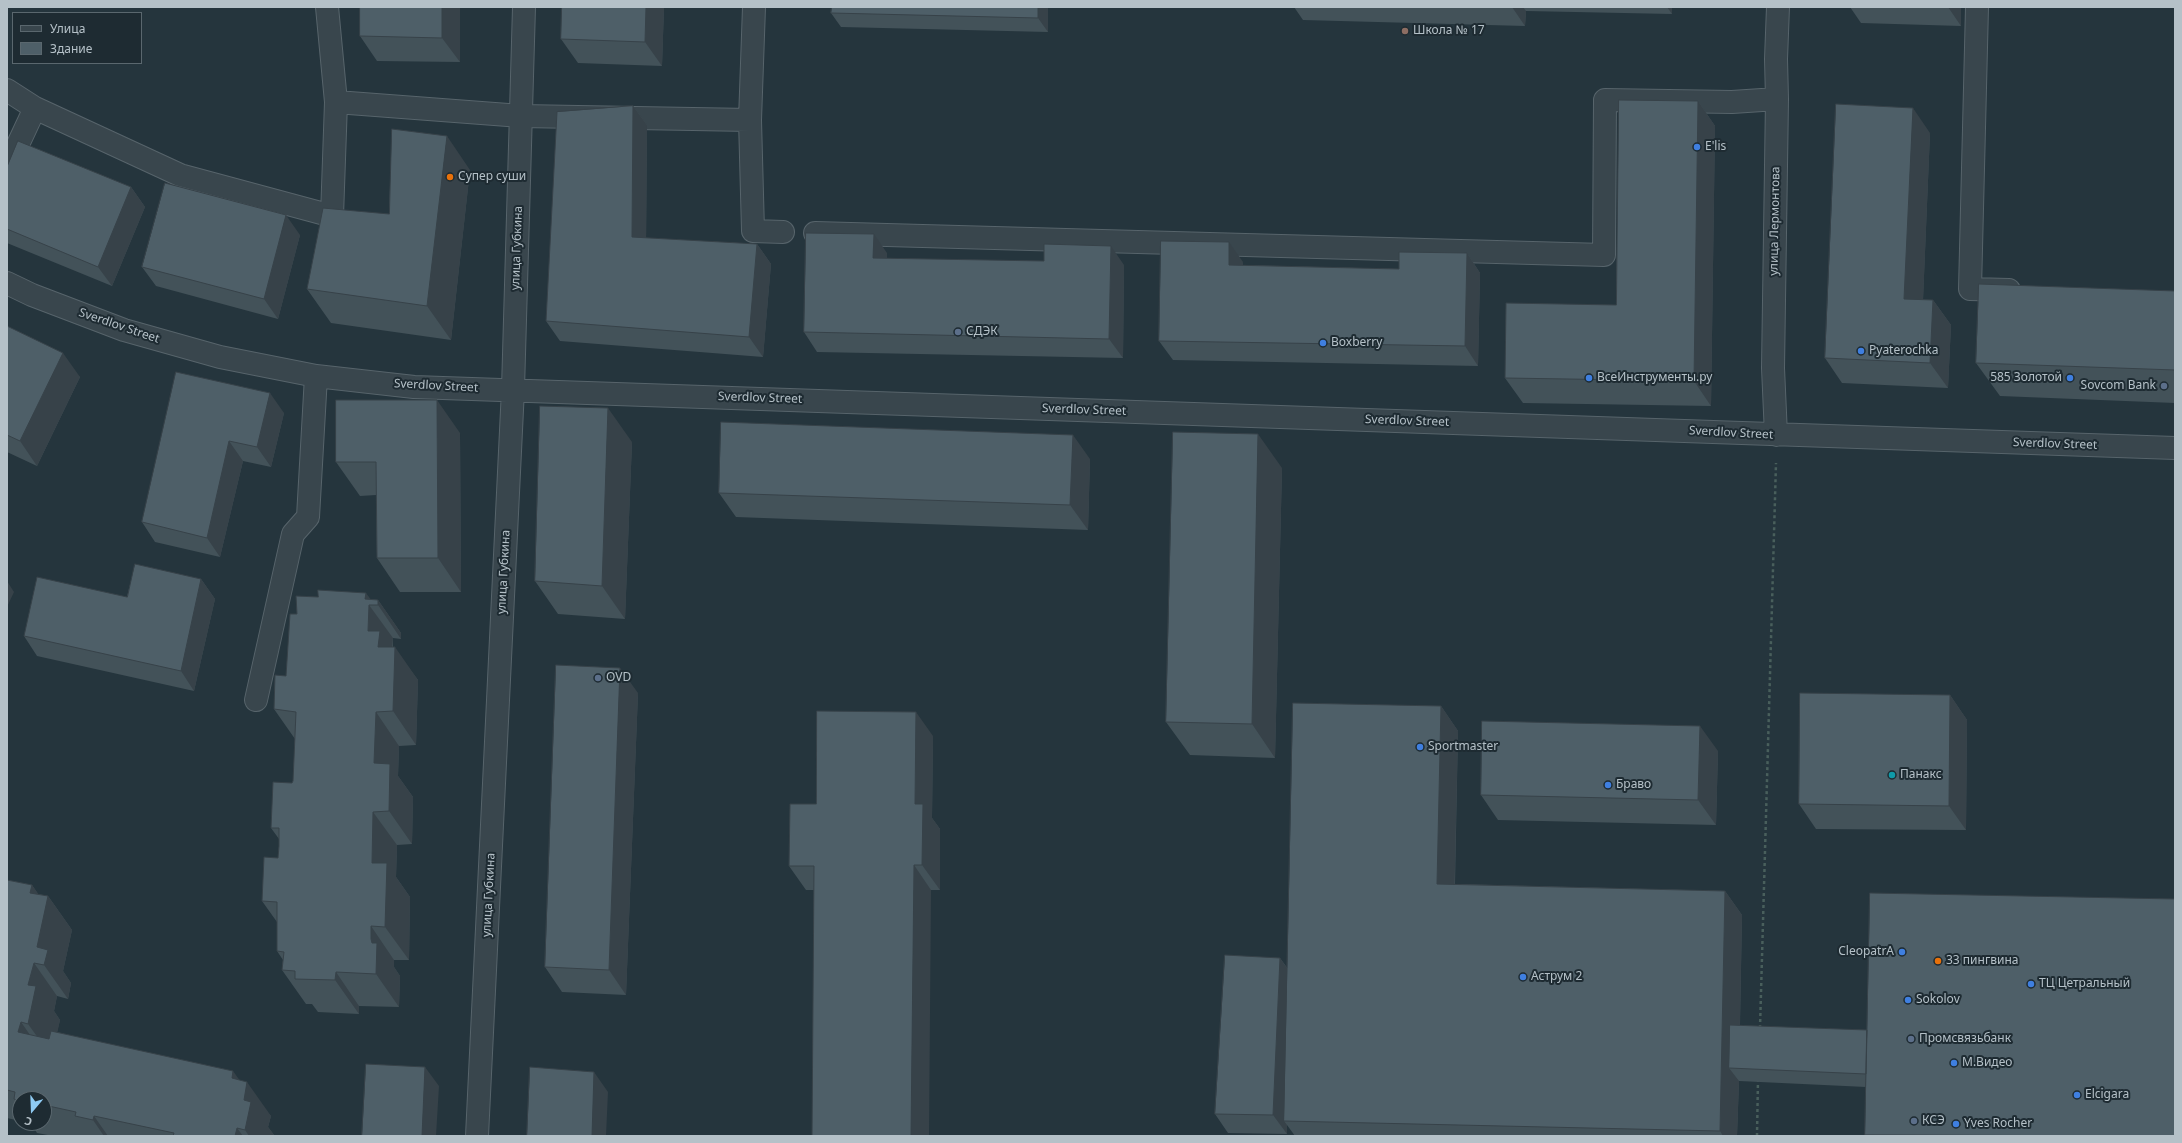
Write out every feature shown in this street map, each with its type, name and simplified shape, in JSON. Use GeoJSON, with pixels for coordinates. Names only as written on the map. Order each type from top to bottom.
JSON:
{"type":"FeatureCollection","features":[{"type":"Feature","properties":{"kind":"street"},"geometry":{"type":"LineString","coordinates":[[7,90],[35,108],[180,175],[332,216],[336,102],[327,7]]}},
{"type":"Feature","properties":{"kind":"street","name":"улица Губкина"},"geometry":{"type":"LineString","coordinates":[[477,1136],[513,389],[524,7]]}},
{"type":"Feature","properties":{"kind":"street"},"geometry":{"type":"LineString","coordinates":[[754,7],[750,120],[752,231],[783,232]]}},
{"type":"Feature","properties":{"kind":"street","name":"улица Лермонтова"},"geometry":{"type":"LineString","coordinates":[[1776,435],[1773,368],[1777,99],[1776,59],[1778,7]]}},
{"type":"Feature","properties":{"kind":"street"},"geometry":{"type":"LineString","coordinates":[[1977,7],[1970,289],[2033,291]]}},
{"type":"Feature","properties":{"kind":"street"},"geometry":{"type":"LineString","coordinates":[[815,233],[1604,255],[1605,100],[1732,102],[1777,99]]}},
{"type":"Feature","properties":{"kind":"street"},"geometry":{"type":"LineString","coordinates":[[336,102],[521,116],[750,120]]}},
{"type":"Feature","properties":{"kind":"street"},"geometry":{"type":"LineString","coordinates":[[7,168],[35,108]]}},
{"type":"Feature","properties":{"kind":"street","name":"Sverdlov Street"},"geometry":{"type":"LineString","coordinates":[[7,283],[32,295],[124,330],[220,357],[316,376],[414,387],[513,389],[2175,448]]}},
{"type":"Feature","properties":{"kind":"street"},"geometry":{"type":"LineString","coordinates":[[256,700],[293,534],[308,517],[316,376]]}},
{"type":"Feature","properties":{"kind":"path"},"geometry":{"type":"LineString","coordinates":[[1760,1032],[1776,435]]}},
{"type":"Feature","properties":{"kind":"path"},"geometry":{"type":"LineString","coordinates":[[1757,1136],[1759,1072]]}},
{"type":"Feature","properties":{"kind":"building"},"geometry":{"type":"Polygon","coordinates":[[[360,7],[442,7],[442,38],[360,36],[360,7]]]}},
{"type":"Feature","properties":{"kind":"building"},"geometry":{"type":"Polygon","coordinates":[[[562,7],[646,7],[645,42],[561,39],[562,7]]]}},
{"type":"Feature","properties":{"kind":"building"},"geometry":{"type":"Polygon","coordinates":[[[832,7],[1038,7],[1038,18],[831,13],[832,7]]]}},
{"type":"Feature","properties":{"kind":"building"},"geometry":{"type":"Polygon","coordinates":[[[1619,100],[1698,101],[1694,381],[1505,378],[1506,303],[1616,305],[1619,100]]]}},
{"type":"Feature","properties":{"kind":"building"},"geometry":{"type":"Polygon","coordinates":[[[1836,104],[1913,108],[1904,299],[1933,300],[1930,363],[1825,358],[1836,104]]]}},
{"type":"Feature","properties":{"kind":"building"},"geometry":{"type":"Polygon","coordinates":[[[633,106],[632,237],[757,244],[749,337],[546,321],[557,112],[633,106]]]}},
{"type":"Feature","properties":{"kind":"building"},"geometry":{"type":"Polygon","coordinates":[[[392,129],[447,136],[427,306],[307,289],[323,208],[389,214],[392,129]]]}},
{"type":"Feature","properties":{"kind":"building"},"geometry":{"type":"Polygon","coordinates":[[[18,141],[131,187],[98,267],[7,229],[7,167],[18,141]]]}},
{"type":"Feature","properties":{"kind":"building"},"geometry":{"type":"Polygon","coordinates":[[[165,183],[286,215],[264,299],[142,267],[165,183]]]}},
{"type":"Feature","properties":{"kind":"building"},"geometry":{"type":"Polygon","coordinates":[[[806,233],[874,234],[873,258],[1044,261],[1044,244],[1111,246],[1109,339],[804,332],[806,233]]]}},
{"type":"Feature","properties":{"kind":"building"},"geometry":{"type":"Polygon","coordinates":[[[1161,241],[1229,242],[1229,265],[1399,269],[1399,252],[1467,253],[1465,346],[1159,341],[1161,241]]]}},
{"type":"Feature","properties":{"kind":"building"},"geometry":{"type":"Polygon","coordinates":[[[1979,284],[2175,291],[2175,370],[1976,363],[1979,284]]]}},
{"type":"Feature","properties":{"kind":"building"},"geometry":{"type":"Polygon","coordinates":[[[7,326],[63,353],[20,441],[7,435],[7,326]]]}},
{"type":"Feature","properties":{"kind":"building"},"geometry":{"type":"Polygon","coordinates":[[[176,372],[270,393],[257,447],[229,441],[207,538],[142,522],[176,372]]]}},
{"type":"Feature","properties":{"kind":"building"},"geometry":{"type":"Polygon","coordinates":[[[336,400],[437,400],[438,558],[377,558],[376,462],[336,462],[336,400]]]}},
{"type":"Feature","properties":{"kind":"building"},"geometry":{"type":"Polygon","coordinates":[[[540,406],[608,408],[602,586],[535,581],[540,406]]]}},
{"type":"Feature","properties":{"kind":"building"},"geometry":{"type":"Polygon","coordinates":[[[721,422],[1073,435],[1070,505],[719,493],[721,422]]]}},
{"type":"Feature","properties":{"kind":"building"},"geometry":{"type":"Polygon","coordinates":[[[1173,432],[1258,434],[1252,724],[1166,722],[1173,432]]]}},
{"type":"Feature","properties":{"kind":"building"},"geometry":{"type":"Polygon","coordinates":[[[135,564],[201,579],[181,671],[24,636],[37,577],[127,597],[135,564]]]}},
{"type":"Feature","properties":{"kind":"building"},"geometry":{"type":"Polygon","coordinates":[[[318,590],[366,593],[365,599],[378,600],[378,605],[369,605],[368,631],[380,631],[378,647],[395,647],[393,711],[376,712],[374,763],[390,764],[389,811],[373,812],[372,863],[387,863],[385,927],[371,926],[372,943],[377,943],[376,974],[336,972],[335,980],[295,979],[295,971],[282,970],[284,952],[277,951],[277,902],[262,901],[264,857],[278,858],[279,828],[271,828],[273,782],[292,783],[293,781],[296,712],[274,709],[275,675],[286,676],[290,614],[297,614],[296,596],[318,597],[318,590]]]}},
{"type":"Feature","properties":{"kind":"building"},"geometry":{"type":"Polygon","coordinates":[[[556,665],[620,668],[609,970],[545,967],[556,665]]]}},
{"type":"Feature","properties":{"kind":"building","name":"Панакс"},"geometry":{"type":"Polygon","coordinates":[[[1800,693],[1950,695],[1949,806],[1799,804],[1800,693]]]}},
{"type":"Feature","properties":{"kind":"building","name":"Аструм 2"},"geometry":{"type":"Polygon","coordinates":[[[1293,703],[1441,706],[1437,884],[1725,891],[1720,1131],[1284,1121],[1293,703]]]}},
{"type":"Feature","properties":{"kind":"building"},"geometry":{"type":"Polygon","coordinates":[[[817,711],[916,712],[915,804],[923,804],[922,865],[914,865],[911,1136],[812,1136],[814,866],[789,866],[790,804],[816,804],[817,711]]]}},
{"type":"Feature","properties":{"kind":"building","name":"Браво"},"geometry":{"type":"Polygon","coordinates":[[[1482,721],[1700,726],[1698,800],[1481,795],[1482,721]]]}},
{"type":"Feature","properties":{"kind":"building"},"geometry":{"type":"Polygon","coordinates":[[[7,880],[32,885],[30,893],[48,896],[37,947],[48,950],[44,965],[34,963],[28,985],[36,986],[28,1024],[21,1022],[18,1032],[49,1039],[51,1031],[233,1071],[232,1078],[247,1082],[244,1100],[251,1102],[245,1130],[237,1128],[235,1136],[173,1136],[174,1133],[94,1116],[93,1120],[75,1116],[76,1112],[52,1107],[52,1091],[7,1090],[7,880]]]}},
{"type":"Feature","properties":{"kind":"building","name":"ТЦ Цетральный"},"geometry":{"type":"Polygon","coordinates":[[[1870,893],[2175,899],[2175,1136],[1865,1135],[1870,893]]]}},
{"type":"Feature","properties":{"kind":"building"},"geometry":{"type":"Polygon","coordinates":[[[1225,955],[1280,958],[1273,1115],[1215,1114],[1225,955]]]}},
{"type":"Feature","properties":{"kind":"building"},"geometry":{"type":"Polygon","coordinates":[[[1730,1025],[1867,1030],[1866,1074],[1729,1068],[1730,1025]]]}},
{"type":"Feature","properties":{"kind":"building"},"geometry":{"type":"Polygon","coordinates":[[[366,1064],[425,1067],[422,1136],[362,1136],[366,1064]]]}},
{"type":"Feature","properties":{"kind":"building"},"geometry":{"type":"Polygon","coordinates":[[[530,1067],[594,1072],[592,1136],[527,1136],[530,1067]]]}},
{"type":"Feature","properties":{"kind":"place","name":"Школа № 17"},"geometry":{"type":"Point","coordinates":[1405,31]}},
{"type":"Feature","properties":{"kind":"place","name":"E'lis"},"geometry":{"type":"Point","coordinates":[1697,147]}},
{"type":"Feature","properties":{"kind":"place","name":"Супер суши"},"geometry":{"type":"Point","coordinates":[450,177]}},
{"type":"Feature","properties":{"kind":"place","name":"СДЭК"},"geometry":{"type":"Point","coordinates":[958,332]}},
{"type":"Feature","properties":{"kind":"place","name":"Boxberry"},"geometry":{"type":"Point","coordinates":[1323,343]}},
{"type":"Feature","properties":{"kind":"place","name":"Pyaterochka"},"geometry":{"type":"Point","coordinates":[1861,351]}},
{"type":"Feature","properties":{"kind":"place","name":"ВсеИнструменты.ру"},"geometry":{"type":"Point","coordinates":[1589,378]}},
{"type":"Feature","properties":{"kind":"place","name":"585 Золотой"},"geometry":{"type":"Point","coordinates":[2070,378]}},
{"type":"Feature","properties":{"kind":"place","name":"Sovcom Bank"},"geometry":{"type":"Point","coordinates":[2164,386]}},
{"type":"Feature","properties":{"kind":"place","name":"OVD"},"geometry":{"type":"Point","coordinates":[598,678]}},
{"type":"Feature","properties":{"kind":"place","name":"Sportmaster"},"geometry":{"type":"Point","coordinates":[1420,747]}},
{"type":"Feature","properties":{"kind":"place","name":"Панакс"},"geometry":{"type":"Point","coordinates":[1892,775]}},
{"type":"Feature","properties":{"kind":"place","name":"Браво"},"geometry":{"type":"Point","coordinates":[1608,785]}},
{"type":"Feature","properties":{"kind":"place","name":"CleopatrA"},"geometry":{"type":"Point","coordinates":[1902,952]}},
{"type":"Feature","properties":{"kind":"place","name":"33 пингвина"},"geometry":{"type":"Point","coordinates":[1938,961]}},
{"type":"Feature","properties":{"kind":"place","name":"Аструм 2"},"geometry":{"type":"Point","coordinates":[1523,977]}},
{"type":"Feature","properties":{"kind":"place","name":"ТЦ Цетральный"},"geometry":{"type":"Point","coordinates":[2031,984]}},
{"type":"Feature","properties":{"kind":"place","name":"Sokolov"},"geometry":{"type":"Point","coordinates":[1908,1000]}},
{"type":"Feature","properties":{"kind":"place","name":"Промсвязьбанк"},"geometry":{"type":"Point","coordinates":[1911,1039]}},
{"type":"Feature","properties":{"kind":"place","name":"М.Видео"},"geometry":{"type":"Point","coordinates":[1954,1063]}},
{"type":"Feature","properties":{"kind":"place","name":"Elcigara"},"geometry":{"type":"Point","coordinates":[2077,1095]}},
{"type":"Feature","properties":{"kind":"place","name":"КСЭ"},"geometry":{"type":"Point","coordinates":[1914,1121]}},
{"type":"Feature","properties":{"kind":"place","name":"Yves Rocher"},"geometry":{"type":"Point","coordinates":[1956,1124]}}]}
